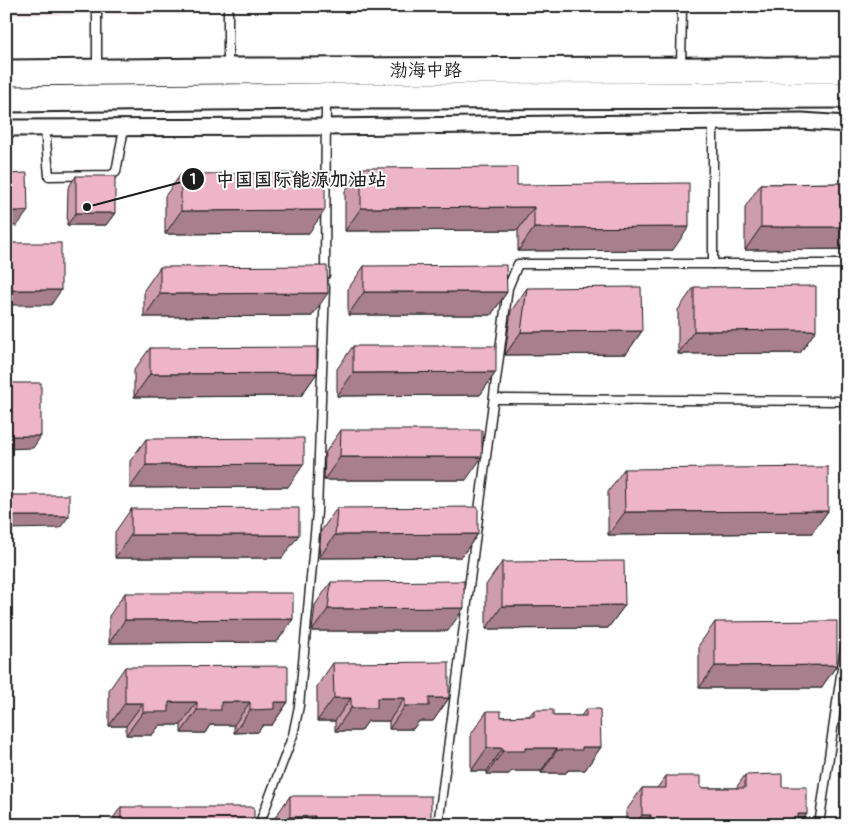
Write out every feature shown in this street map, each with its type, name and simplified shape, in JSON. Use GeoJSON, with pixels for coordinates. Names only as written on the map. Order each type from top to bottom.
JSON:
{"type":"FeatureCollection","features":[{"type":"Feature","properties":{"kind":"main road","name":"渤海中路"},"geometry":{"type":"LineString","coordinates":[[6,73],[847,70]]}},
{"type":"Feature","properties":{"kind":"main road","name":"渤海中路"},"geometry":{"type":"LineString","coordinates":[[6,99],[847,95]]}},
{"type":"Feature","properties":{"kind":"street"},"geometry":{"type":"LineString","coordinates":[[6,128],[326,127],[802,121],[847,124]]}},
{"type":"Feature","properties":{"kind":"lane"},"geometry":{"type":"LineString","coordinates":[[97,6],[97,72]]}},
{"type":"Feature","properties":{"kind":"lane"},"geometry":{"type":"LineString","coordinates":[[228,6],[228,71]]}},
{"type":"Feature","properties":{"kind":"lane"},"geometry":{"type":"LineString","coordinates":[[681,70],[682,6]]}},
{"type":"Feature","properties":{"kind":"lane"},"geometry":{"type":"LineString","coordinates":[[259,825],[293,735],[302,685],[317,512],[325,280],[326,96]]}},
{"type":"Feature","properties":{"kind":"lane"},"geometry":{"type":"LineString","coordinates":[[713,122],[713,264]]}},
{"type":"Feature","properties":{"kind":"lane"},"geometry":{"type":"LineString","coordinates":[[45,128],[49,176],[111,175],[116,172],[124,128]]}},
{"type":"Feature","properties":{"kind":"lane"},"geometry":{"type":"LineString","coordinates":[[438,825],[508,288],[518,264],[847,264]]}},
{"type":"Feature","properties":{"kind":"lane"},"geometry":{"type":"LineString","coordinates":[[494,399],[847,401]]}},
{"type":"Feature","properties":{"kind":"lane"},"geometry":{"type":"LineString","coordinates":[[819,825],[847,634]]}},
{"type":"Feature","properties":{"kind":"shaded area"},"geometry":{"type":"Polygon","coordinates":[[[6,6],[185,6],[185,14],[6,15],[6,6]]]}},
{"type":"Feature","properties":{"kind":"building"},"geometry":{"type":"Polygon","coordinates":[[[517,167],[517,185],[689,183],[689,227],[534,228],[534,207],[361,208],[361,168],[517,167]]]}},
{"type":"Feature","properties":{"kind":"building"},"geometry":{"type":"Polygon","coordinates":[[[27,173],[28,211],[6,211],[6,174],[27,173]]]}},
{"type":"Feature","properties":{"kind":"building"},"geometry":{"type":"Polygon","coordinates":[[[325,173],[325,210],[181,211],[181,174],[325,173]]]}},
{"type":"Feature","properties":{"kind":"building"},"geometry":{"type":"Polygon","coordinates":[[[76,176],[115,176],[115,213],[76,213],[76,176]]]}},
{"type":"Feature","properties":{"kind":"building"},"geometry":{"type":"Polygon","coordinates":[[[847,183],[847,227],[761,227],[761,184],[847,183]]]}},
{"type":"Feature","properties":{"kind":"building"},"geometry":{"type":"Polygon","coordinates":[[[6,243],[61,243],[61,290],[6,290],[6,243]]]}},
{"type":"Feature","properties":{"kind":"building"},"geometry":{"type":"Polygon","coordinates":[[[506,265],[507,292],[364,292],[364,266],[506,265]]]}},
{"type":"Feature","properties":{"kind":"building"},"geometry":{"type":"Polygon","coordinates":[[[327,266],[328,293],[160,294],[160,267],[327,266]]]}},
{"type":"Feature","properties":{"kind":"building"},"geometry":{"type":"Polygon","coordinates":[[[816,286],[816,330],[694,331],[694,287],[816,286]]]}},
{"type":"Feature","properties":{"kind":"building"},"geometry":{"type":"Polygon","coordinates":[[[641,287],[642,331],[521,332],[527,288],[641,287]]]}},
{"type":"Feature","properties":{"kind":"building"},"geometry":{"type":"Polygon","coordinates":[[[353,346],[496,346],[496,372],[353,373],[353,346]]]}},
{"type":"Feature","properties":{"kind":"building"},"geometry":{"type":"Polygon","coordinates":[[[317,347],[317,373],[150,374],[150,348],[317,347]]]}},
{"type":"Feature","properties":{"kind":"building"},"geometry":{"type":"Polygon","coordinates":[[[6,383],[41,383],[41,436],[6,436],[6,383]]]}},
{"type":"Feature","properties":{"kind":"building"},"geometry":{"type":"Polygon","coordinates":[[[341,430],[482,430],[482,457],[340,457],[341,430]]]}},
{"type":"Feature","properties":{"kind":"building"},"geometry":{"type":"Polygon","coordinates":[[[304,438],[304,464],[146,465],[146,439],[304,438]]]}},
{"type":"Feature","properties":{"kind":"building"},"geometry":{"type":"Polygon","coordinates":[[[828,467],[828,511],[625,512],[624,469],[828,467]]]}},
{"type":"Feature","properties":{"kind":"building"},"geometry":{"type":"Polygon","coordinates":[[[6,495],[69,495],[69,516],[6,516],[6,495]]]}},
{"type":"Feature","properties":{"kind":"building"},"geometry":{"type":"Polygon","coordinates":[[[478,507],[478,534],[335,535],[337,508],[478,507]]]}},
{"type":"Feature","properties":{"kind":"building"},"geometry":{"type":"Polygon","coordinates":[[[299,508],[299,535],[131,535],[131,509],[299,508]]]}},
{"type":"Feature","properties":{"kind":"building"},"geometry":{"type":"Polygon","coordinates":[[[624,561],[625,605],[502,606],[502,562],[624,561]]]}},
{"type":"Feature","properties":{"kind":"building"},"geometry":{"type":"Polygon","coordinates":[[[464,581],[464,608],[328,609],[331,582],[464,581]]]}},
{"type":"Feature","properties":{"kind":"building"},"geometry":{"type":"Polygon","coordinates":[[[125,593],[293,593],[293,619],[125,620],[125,593]]]}},
{"type":"Feature","properties":{"kind":"building"},"geometry":{"type":"Polygon","coordinates":[[[837,621],[837,665],[715,666],[715,622],[837,621]]]}},
{"type":"Feature","properties":{"kind":"building"},"geometry":{"type":"Polygon","coordinates":[[[449,662],[449,698],[429,698],[429,706],[405,706],[405,698],[377,698],[377,708],[351,708],[351,698],[334,698],[333,663],[449,662]]]}},
{"type":"Feature","properties":{"kind":"building"},"geometry":{"type":"Polygon","coordinates":[[[288,666],[288,702],[274,702],[274,709],[250,710],[250,702],[221,702],[221,710],[197,710],[197,702],[169,702],[169,712],[143,712],[143,703],[125,703],[125,667],[288,666]]]}},
{"type":"Feature","properties":{"kind":"building"},"geometry":{"type":"Polygon","coordinates":[[[586,709],[600,709],[601,747],[582,747],[582,750],[525,748],[525,751],[503,751],[503,748],[487,748],[487,711],[501,711],[501,717],[534,716],[534,710],[553,710],[553,716],[586,716],[586,709]]]}},
{"type":"Feature","properties":{"kind":"building"},"geometry":{"type":"Polygon","coordinates":[[[782,774],[782,787],[807,787],[807,814],[798,814],[798,820],[651,821],[651,815],[642,815],[642,788],[666,788],[666,776],[701,776],[701,788],[745,788],[745,775],[782,774]]]}},
{"type":"Feature","properties":{"kind":"building"},"geometry":{"type":"Polygon","coordinates":[[[290,796],[431,796],[431,825],[315,825],[315,816],[290,817],[290,796]]]}},
{"type":"Feature","properties":{"kind":"building"},"geometry":{"type":"Polygon","coordinates":[[[121,807],[254,807],[254,825],[121,825],[121,807]]]}},
{"type":"Feature","properties":{"kind":"place","name":"中国国际能源加油站"},"geometry":{"type":"Point","coordinates":[87,207]}}]}
